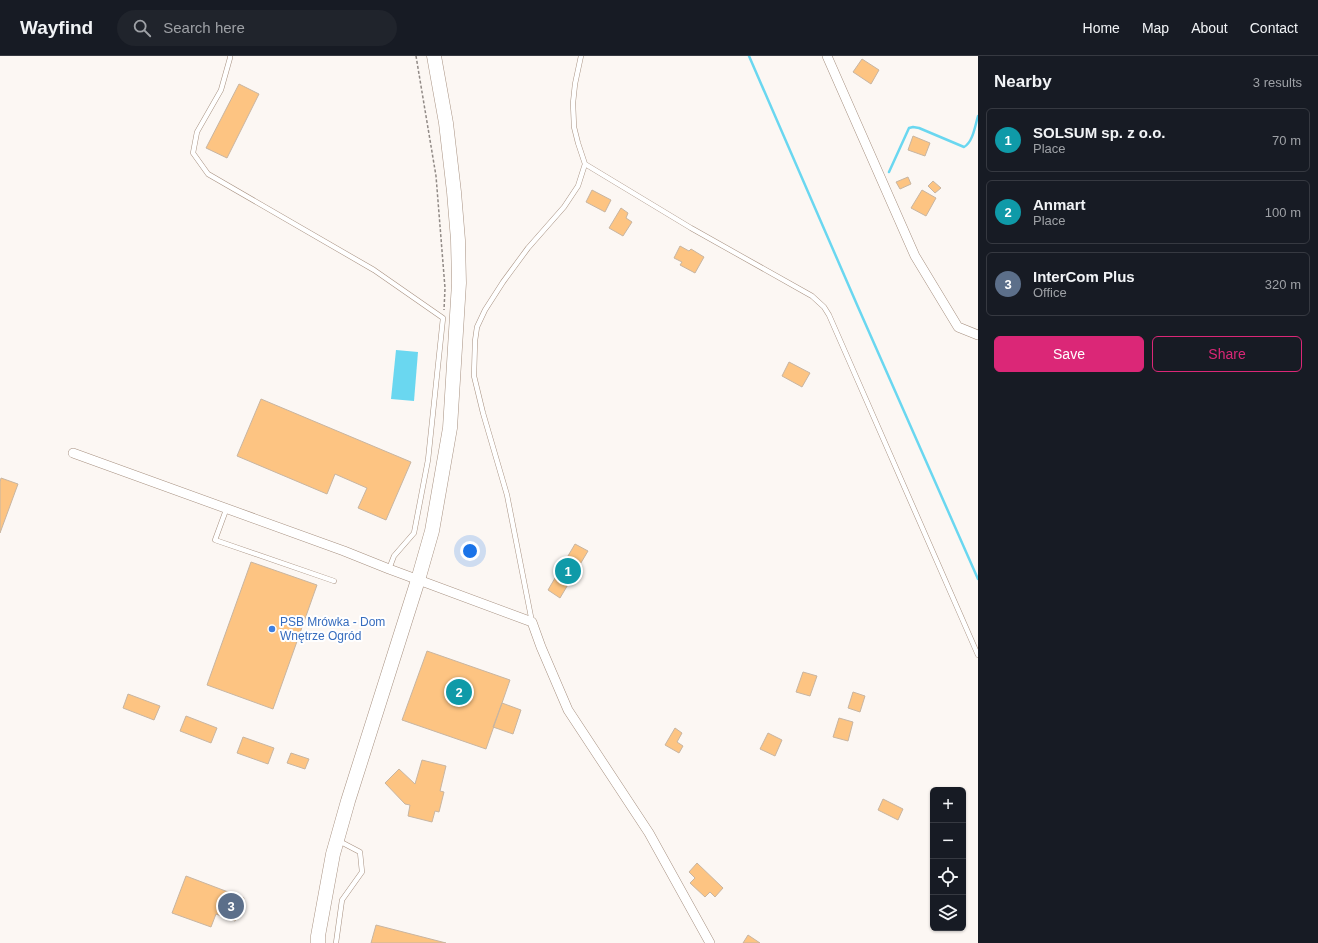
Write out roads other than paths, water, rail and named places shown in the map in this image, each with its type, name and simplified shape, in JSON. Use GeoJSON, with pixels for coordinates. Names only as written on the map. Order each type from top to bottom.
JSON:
{"type":"FeatureCollection","features":[{"type":"Feature","properties":{"kind":"main road"},"geometry":{"type":"LineString","coordinates":[[318,943],[333,854],[432,531],[450,428],[459,283],[458,240],[446,123],[434,56]]}},
{"type":"Feature","properties":{"kind":"street"},"geometry":{"type":"LineString","coordinates":[[827,56],[915,256],[958,327],[978,335]]}},
{"type":"Feature","properties":{"kind":"street"},"geometry":{"type":"LineString","coordinates":[[73,453],[226,510],[344,551],[532,622],[568,710],[649,833],[710,943]]}},
{"type":"Feature","properties":{"kind":"lane"},"geometry":{"type":"LineString","coordinates":[[230,56],[221,90],[198,132],[193,153],[208,174],[374,270],[443,318],[428,460],[414,533],[394,556],[389,569]]}},
{"type":"Feature","properties":{"kind":"lane"},"geometry":{"type":"LineString","coordinates":[[532,622],[507,495],[483,413],[474,376],[475,341],[477,327],[485,310],[503,282],[528,248],[564,207],[578,186],[585,164],[574,127],[573,103],[575,84],[581,56]]}},
{"type":"Feature","properties":{"kind":"lane"},"geometry":{"type":"LineString","coordinates":[[585,164],[640,198],[812,296],[824,307],[829,315],[978,655]]}},
{"type":"Feature","properties":{"kind":"lane"},"geometry":{"type":"LineString","coordinates":[[226,510],[215,540],[334,581]]}},
{"type":"Feature","properties":{"kind":"lane"},"geometry":{"type":"LineString","coordinates":[[336,943],[342,900],[362,872],[360,852],[337,840]]}},
{"type":"Feature","properties":{"kind":"water"},"geometry":{"type":"Polygon","coordinates":[[[396,350],[418,352],[414,401],[391,399],[396,350]]]}},
{"type":"Feature","properties":{"kind":"waterway"},"geometry":{"type":"LineString","coordinates":[[749,56],[978,579]]}},
{"type":"Feature","properties":{"kind":"waterway"},"geometry":{"type":"LineString","coordinates":[[889,172],[909,128],[919,128],[964,147],[972,138],[978,116]]}},
{"type":"Feature","properties":{"kind":"place","name":"SOLSUM sp. z o.o."},"geometry":{"type":"Point","coordinates":[568,571]}},
{"type":"Feature","properties":{"kind":"place","name":"PSB Mrówka - Dom Wnętrze Ogród"},"geometry":{"type":"Point","coordinates":[272,629]}},
{"type":"Feature","properties":{"kind":"place","name":"Anmart"},"geometry":{"type":"Point","coordinates":[459,692]}},
{"type":"Feature","properties":{"kind":"place","name":"InterCom Plus"},"geometry":{"type":"Point","coordinates":[231,906]}}]}
